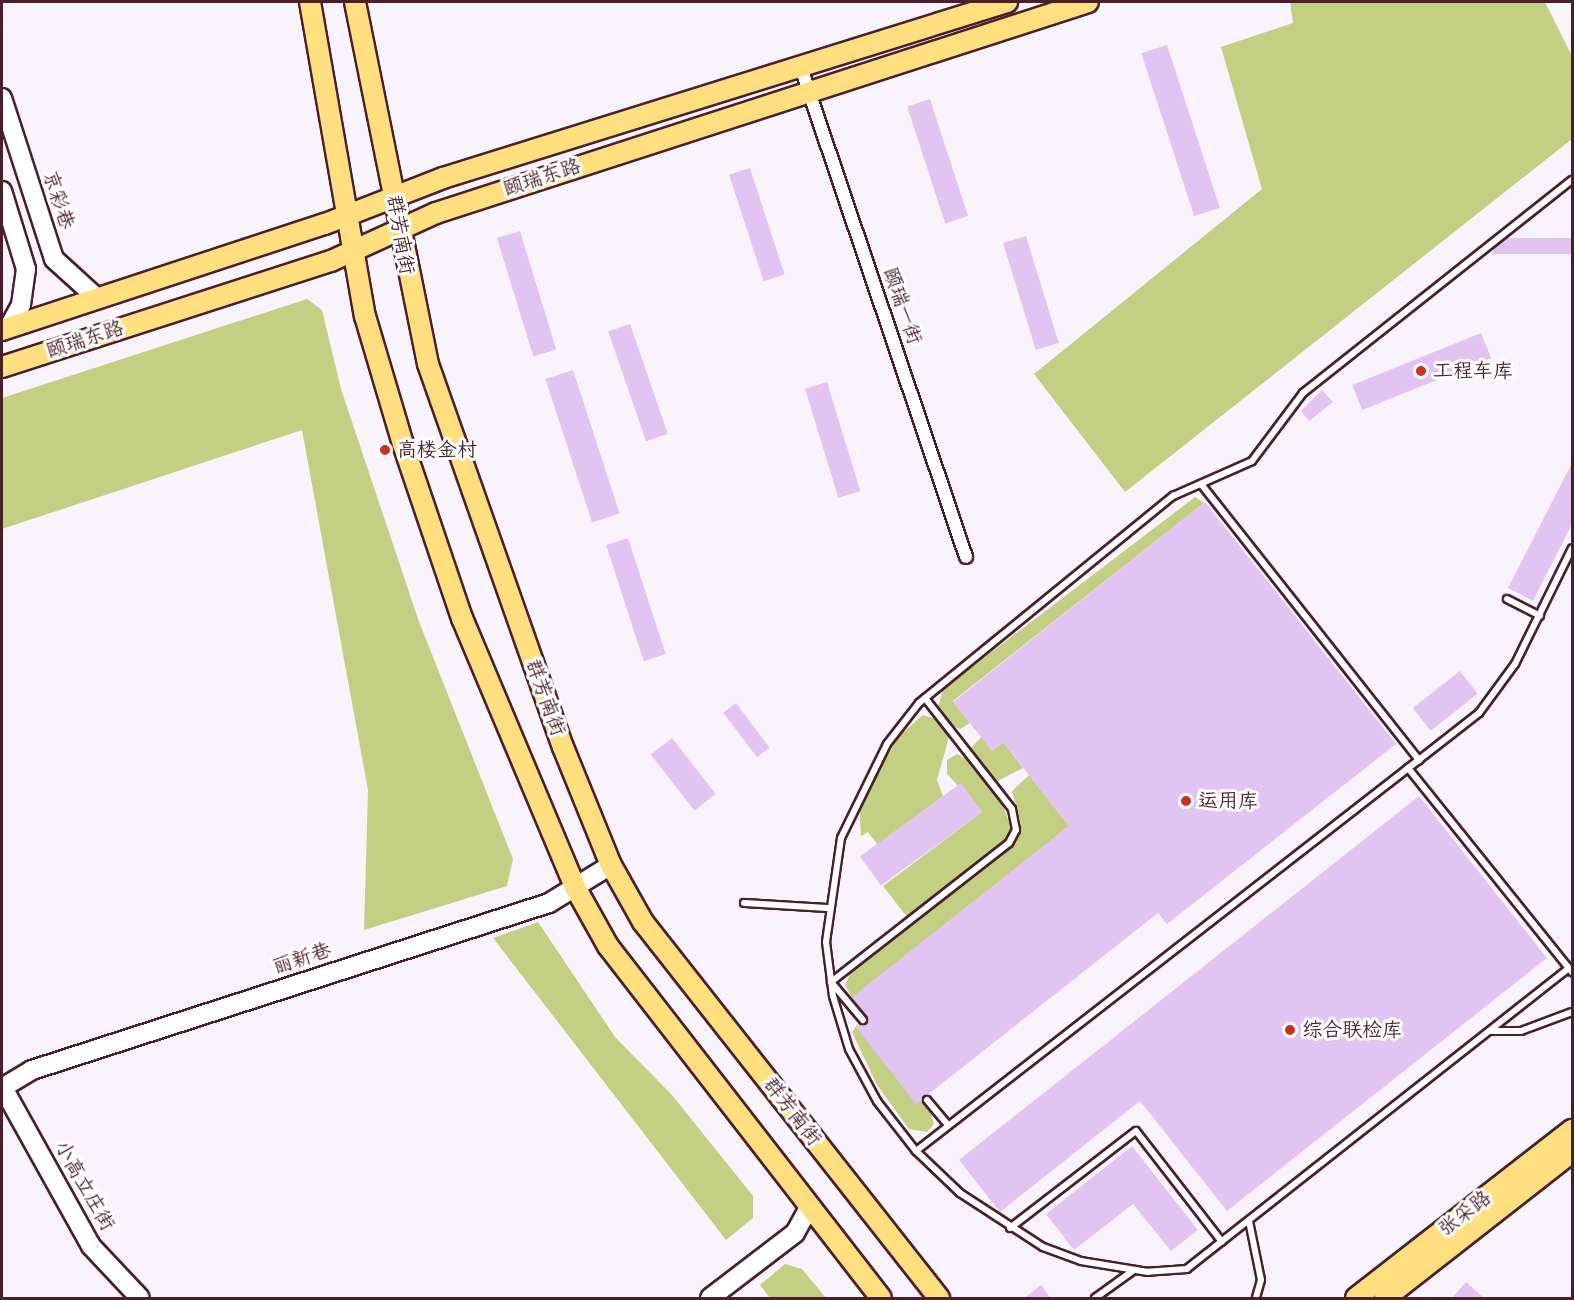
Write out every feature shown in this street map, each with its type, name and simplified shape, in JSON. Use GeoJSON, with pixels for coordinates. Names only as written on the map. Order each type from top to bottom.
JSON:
{"type":"FeatureCollection","features":[{"type":"Feature","properties":{"kind":"main road"},"geometry":{"type":"LineString","coordinates":[[310,2],[351,213],[365,316],[455,596],[575,887],[608,946],[881,1299]]}},
{"type":"Feature","properties":{"kind":"main road","name":"群芳南街"},"geometry":{"type":"LineString","coordinates":[[355,2],[398,231],[428,364],[563,747],[611,865],[643,922],[939,1299]]}},
{"type":"Feature","properties":{"kind":"main road","name":"颐瑞东路"},"geometry":{"type":"LineString","coordinates":[[5,329],[351,213],[393,196],[1007,2]]}},
{"type":"Feature","properties":{"kind":"main road","name":"颐瑞东路"},"geometry":{"type":"LineString","coordinates":[[2,367],[356,249],[436,213],[808,90],[1088,2]]}},
{"type":"Feature","properties":{"kind":"main road","name":"张采路"},"geometry":{"type":"LineString","coordinates":[[1356,1299],[1572,1130]]}},
{"type":"Feature","properties":{"kind":"main road","name":"张采路"},"geometry":{"type":"LineString","coordinates":[[1385,1299],[1572,1152]]}},
{"type":"Feature","properties":{"kind":"street","name":"颐瑞一街"},"geometry":{"type":"LineString","coordinates":[[801,68],[966,557]]}},
{"type":"Feature","properties":{"kind":"street","name":"京彩巷"},"geometry":{"type":"LineString","coordinates":[[2,98],[54,260],[98,299]]}},
{"type":"Feature","properties":{"kind":"street"},"geometry":{"type":"LineString","coordinates":[[2,191],[26,269],[21,305],[5,329]]}},
{"type":"Feature","properties":{"kind":"street","name":"丽新巷"},"geometry":{"type":"LineString","coordinates":[[2,1087],[32,1070],[540,906],[611,865]]}},
{"type":"Feature","properties":{"kind":"street","name":"小高立庄街"},"geometry":{"type":"LineString","coordinates":[[2,1087],[91,1246],[140,1299]]}},
{"type":"Feature","properties":{"kind":"street"},"geometry":{"type":"LineString","coordinates":[[710,1299],[795,1233],[810,1208]]}},
{"type":"Feature","properties":{"kind":"lane"},"geometry":{"type":"LineString","coordinates":[[1408,768],[1571,970],[1187,1269],[1134,1270],[1081,1261],[1010,1228],[960,1193],[916,1151],[877,1101],[849,1049],[831,982],[828,908],[841,838],[860,789],[887,744],[925,698],[1166,501],[1252,461],[1303,393],[1572,180]]}},
{"type":"Feature","properties":{"kind":"lane"},"geometry":{"type":"LineString","coordinates":[[1202,484],[1419,760]]}},
{"type":"Feature","properties":{"kind":"lane"},"geometry":{"type":"LineString","coordinates":[[916,1151],[1419,760],[1494,697],[1540,616],[1572,548]]}},
{"type":"Feature","properties":{"kind":"lane"},"geometry":{"type":"LineString","coordinates":[[1507,599],[1540,616]]}},
{"type":"Feature","properties":{"kind":"lane"},"geometry":{"type":"LineString","coordinates":[[831,982],[1015,833],[1012,809],[925,698]]}},
{"type":"Feature","properties":{"kind":"lane"},"geometry":{"type":"LineString","coordinates":[[744,903],[828,908]]}},
{"type":"Feature","properties":{"kind":"lane"},"geometry":{"type":"LineString","coordinates":[[831,982],[862,1020]]}},
{"type":"Feature","properties":{"kind":"lane"},"geometry":{"type":"LineString","coordinates":[[1490,1031],[1521,1031],[1572,1012]]}},
{"type":"Feature","properties":{"kind":"lane"},"geometry":{"type":"LineString","coordinates":[[927,1100],[948,1125]]}},
{"type":"Feature","properties":{"kind":"lane"},"geometry":{"type":"LineString","coordinates":[[1010,1228],[1136,1131],[1222,1242]]}},
{"type":"Feature","properties":{"kind":"lane"},"geometry":{"type":"LineString","coordinates":[[1249,1221],[1261,1280],[1256,1299]]}},
{"type":"Feature","properties":{"kind":"lane"},"geometry":{"type":"LineString","coordinates":[[1095,1299],[1134,1270]]}},
{"type":"Feature","properties":{"kind":"green space"},"geometry":{"type":"Polygon","coordinates":[[[1290,2],[1545,2],[1572,56],[1572,139],[1125,492],[1034,374],[1262,189],[1221,47],[1293,23],[1290,2]]]}},
{"type":"Feature","properties":{"kind":"green space"},"geometry":{"type":"Polygon","coordinates":[[[307,299],[322,310],[341,389],[418,619],[513,859],[507,886],[364,930],[368,790],[302,430],[2,529],[2,398],[307,299]]]}},
{"type":"Feature","properties":{"kind":"green space"},"geometry":{"type":"Polygon","coordinates":[[[1195,497],[1204,503],[953,701],[970,723],[960,729],[953,726],[938,707],[943,689],[1195,497]]]}},
{"type":"Feature","properties":{"kind":"green space"},"geometry":{"type":"Polygon","coordinates":[[[923,715],[936,719],[949,737],[937,780],[943,796],[878,845],[868,832],[861,836],[859,804],[899,736],[923,715]]]}},
{"type":"Feature","properties":{"kind":"green space"},"geometry":{"type":"Polygon","coordinates":[[[981,737],[992,751],[1003,742],[1023,768],[996,782],[970,749],[981,737]]]}},
{"type":"Feature","properties":{"kind":"green space"},"geometry":{"type":"Polygon","coordinates":[[[957,754],[968,760],[1001,802],[1012,829],[1000,845],[907,917],[883,886],[982,812],[947,774],[947,760],[957,754]]]}},
{"type":"Feature","properties":{"kind":"green space"},"geometry":{"type":"Polygon","coordinates":[[[1029,775],[1069,826],[852,998],[845,985],[851,972],[1013,846],[1021,823],[1012,791],[1029,775]]]}},
{"type":"Feature","properties":{"kind":"green space"},"geometry":{"type":"Polygon","coordinates":[[[538,922],[615,1037],[672,1095],[753,1196],[753,1218],[726,1240],[493,938],[538,922]]]}},
{"type":"Feature","properties":{"kind":"green space"},"geometry":{"type":"Polygon","coordinates":[[[860,1021],[857,1027],[930,1110],[934,1124],[927,1132],[909,1129],[877,1085],[852,1032],[860,1021]]]}},
{"type":"Feature","properties":{"kind":"green space"},"geometry":{"type":"Polygon","coordinates":[[[785,1264],[802,1269],[826,1298],[770,1298],[760,1285],[785,1264]]]}},
{"type":"Feature","properties":{"kind":"building"},"geometry":{"type":"Polygon","coordinates":[[[1167,45],[1220,208],[1194,216],[1141,53],[1167,45]]]}},
{"type":"Feature","properties":{"kind":"building"},"geometry":{"type":"Polygon","coordinates":[[[930,99],[968,216],[945,223],[907,106],[930,99]]]}},
{"type":"Feature","properties":{"kind":"building"},"geometry":{"type":"Polygon","coordinates":[[[750,168],[785,275],[764,281],[729,175],[750,168]]]}},
{"type":"Feature","properties":{"kind":"building"},"geometry":{"type":"Polygon","coordinates":[[[520,231],[556,350],[533,357],[497,238],[520,231]]]}},
{"type":"Feature","properties":{"kind":"building"},"geometry":{"type":"Polygon","coordinates":[[[1026,236],[1059,343],[1036,350],[1003,243],[1026,236]]]}},
{"type":"Feature","properties":{"kind":"building"},"geometry":{"type":"Polygon","coordinates":[[[1493,238],[1572,238],[1572,254],[1493,254],[1493,238]]]}},
{"type":"Feature","properties":{"kind":"building"},"geometry":{"type":"Polygon","coordinates":[[[630,324],[668,434],[646,441],[608,331],[630,324]]]}},
{"type":"Feature","properties":{"kind":"building","name":"工程车库"},"geometry":{"type":"Polygon","coordinates":[[[1481,333],[1491,358],[1362,410],[1352,385],[1481,333]]]}},
{"type":"Feature","properties":{"kind":"building"},"geometry":{"type":"Polygon","coordinates":[[[573,370],[620,514],[592,523],[545,379],[573,370]]]}},
{"type":"Feature","properties":{"kind":"building"},"geometry":{"type":"Polygon","coordinates":[[[827,382],[860,491],[838,498],[805,389],[827,382]]]}},
{"type":"Feature","properties":{"kind":"building"},"geometry":{"type":"Polygon","coordinates":[[[1322,390],[1333,402],[1309,421],[1301,411],[1322,390]]]}},
{"type":"Feature","properties":{"kind":"building"},"geometry":{"type":"Polygon","coordinates":[[[1572,463],[1572,524],[1533,601],[1508,588],[1572,463]]]}},
{"type":"Feature","properties":{"kind":"building","name":"运用库"},"geometry":{"type":"Polygon","coordinates":[[[1205,502],[1396,744],[1167,924],[1158,913],[916,1104],[856,1027],[868,1020],[851,998],[1069,826],[1003,742],[992,751],[953,702],[1205,502]]]}},
{"type":"Feature","properties":{"kind":"building"},"geometry":{"type":"Polygon","coordinates":[[[628,538],[666,654],[644,661],[606,545],[628,538]]]}},
{"type":"Feature","properties":{"kind":"building"},"geometry":{"type":"Polygon","coordinates":[[[1460,671],[1478,694],[1431,731],[1413,708],[1460,671]]]}},
{"type":"Feature","properties":{"kind":"building"},"geometry":{"type":"Polygon","coordinates":[[[736,703],[770,748],[757,757],[723,713],[736,703]]]}},
{"type":"Feature","properties":{"kind":"building"},"geometry":{"type":"Polygon","coordinates":[[[672,738],[716,794],[694,811],[651,755],[672,738]]]}},
{"type":"Feature","properties":{"kind":"building"},"geometry":{"type":"Polygon","coordinates":[[[961,783],[982,812],[881,886],[860,856],[961,783]]]}},
{"type":"Feature","properties":{"kind":"building","name":"综合联检库"},"geometry":{"type":"Polygon","coordinates":[[[1419,796],[1547,958],[1227,1211],[1140,1101],[1000,1212],[959,1160],[1419,796]]]}},
{"type":"Feature","properties":{"kind":"building"},"geometry":{"type":"Polygon","coordinates":[[[1132,1146],[1198,1230],[1171,1251],[1133,1204],[1074,1250],[1046,1214],[1132,1146]]]}},
{"type":"Feature","properties":{"kind":"building"},"geometry":{"type":"Polygon","coordinates":[[[1466,1282],[1485,1299],[1451,1299],[1466,1282]]]}},
{"type":"Feature","properties":{"kind":"building"},"geometry":{"type":"Polygon","coordinates":[[[1041,1285],[1051,1299],[1023,1299],[1041,1285]]]}},
{"type":"Feature","properties":{"kind":"place","name":"工程车库"},"geometry":{"type":"Point","coordinates":[1421,371]}},
{"type":"Feature","properties":{"kind":"place","name":"高楼金村"},"geometry":{"type":"Point","coordinates":[385,450]}},
{"type":"Feature","properties":{"kind":"place","name":"运用库"},"geometry":{"type":"Point","coordinates":[1186,801]}},
{"type":"Feature","properties":{"kind":"place","name":"综合联检库"},"geometry":{"type":"Point","coordinates":[1290,1030]}}]}
